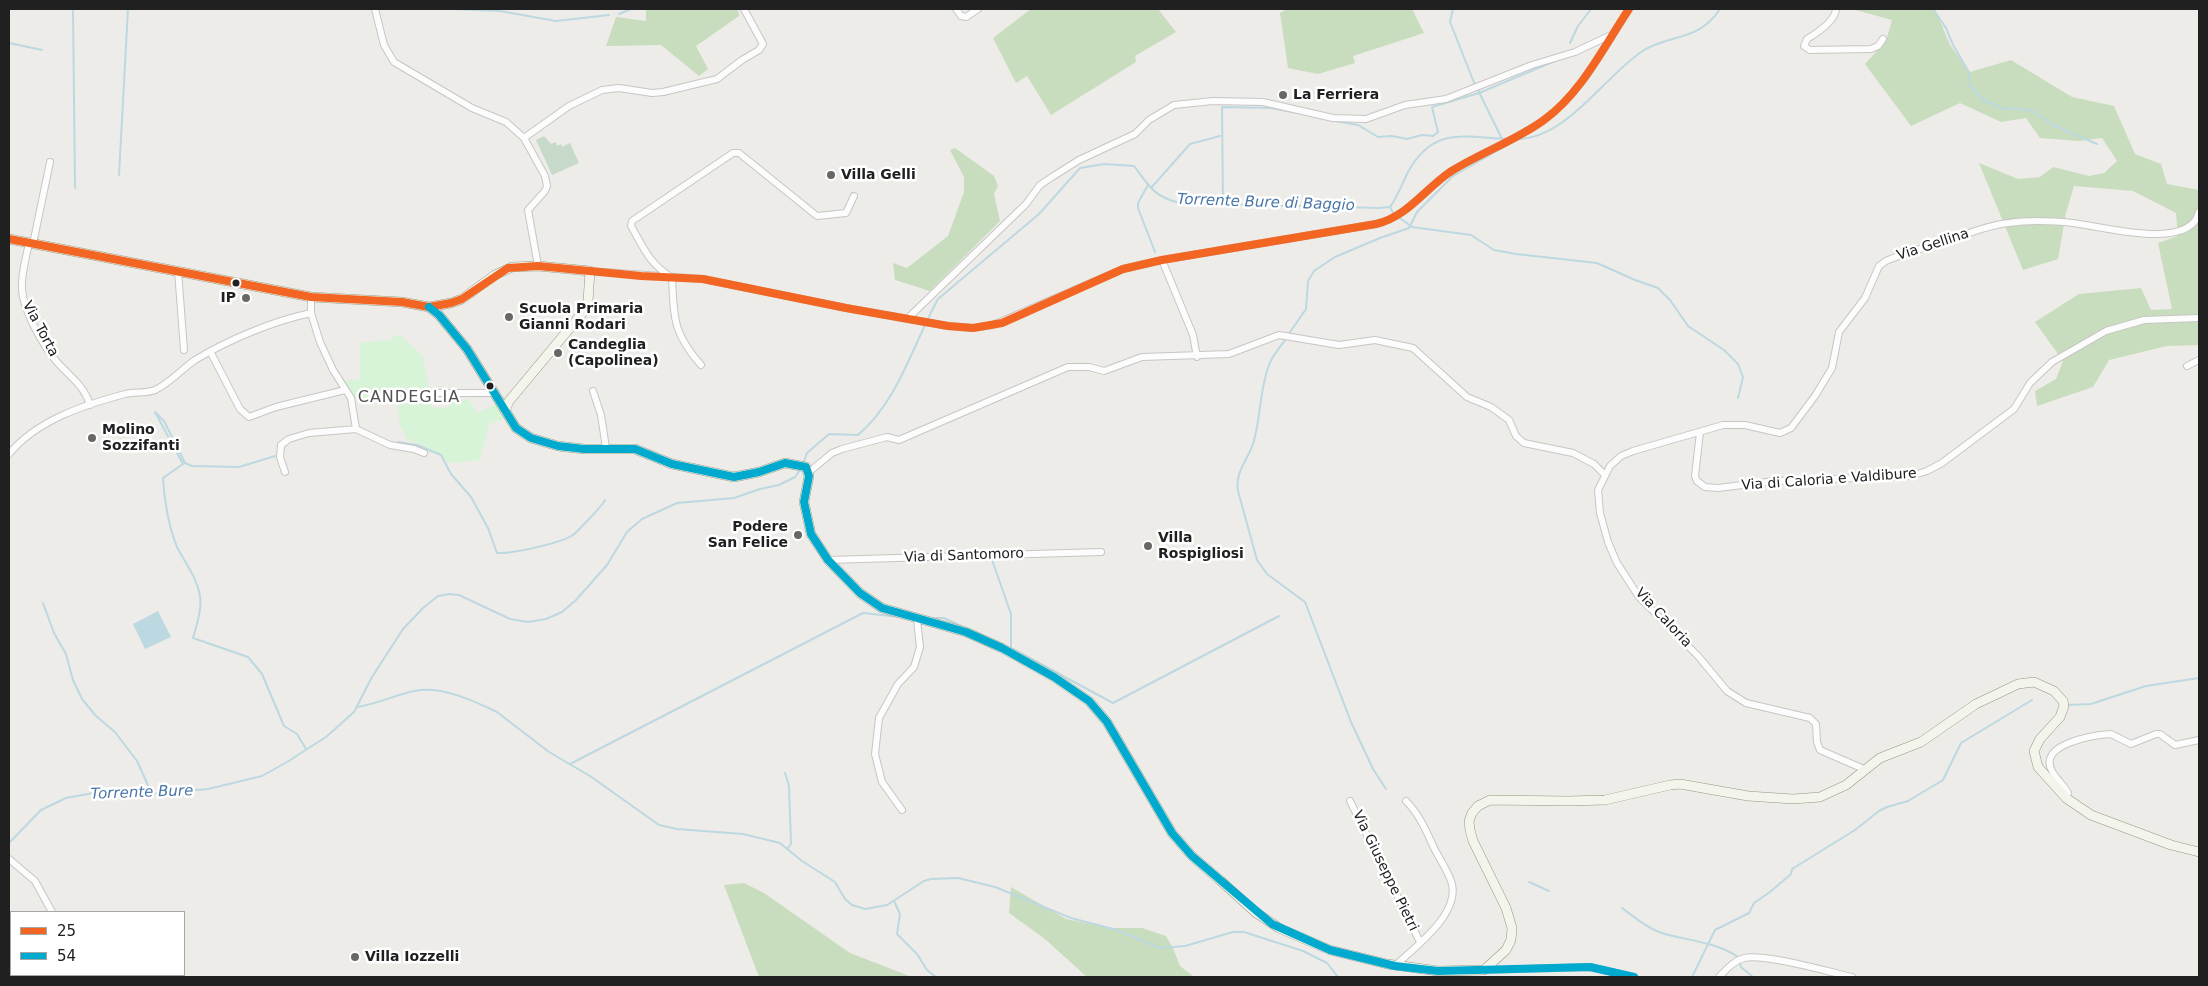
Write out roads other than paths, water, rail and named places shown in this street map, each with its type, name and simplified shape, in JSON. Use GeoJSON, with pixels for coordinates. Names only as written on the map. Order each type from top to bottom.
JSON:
{"type":"FeatureCollection","features":[{"type":"Feature","properties":{"kind":"main road"},"geometry":{"type":"LineString","coordinates":[[9,239],[311,297],[402,302],[429,307],[462,299],[508,268],[538,266],[590,271],[588,301],[584,311],[509,401],[505,411]]}},
{"type":"Feature","properties":{"kind":"main road"},"geometry":{"type":"LineString","coordinates":[[429,307],[449,326],[497,396],[516,428],[531,438],[558,446],[584,449],[635,449],[672,464],[734,478],[759,472],[782,463],[803,467],[804,497],[808,522],[816,544],[828,560],[871,602],[882,608],[917,620],[938,623],[966,632],[1002,648],[1054,677],[1089,701],[1107,722],[1172,833],[1192,856],[1264,919],[1279,928],[1330,950],[1395,966],[1438,971],[1484,970],[1506,950],[1512,934],[1511,922],[1473,841],[1470,830],[1469,821],[1472,813],[1485,802],[1503,799],[1568,802],[1605,800],[1670,784],[1680,784],[1748,796],[1806,799],[1820,797],[1846,785],[1886,755],[1921,742],[1976,704],[2018,684],[2034,682],[2054,691],[2064,701],[2060,716],[2036,745],[2034,752],[2038,767],[2066,798],[2091,815],[2171,845],[2199,852]]}},
{"type":"Feature","properties":{"kind":"main road"},"geometry":{"type":"LineString","coordinates":[[497,396],[509,401]]}},
{"type":"Feature","properties":{"kind":"street"},"geometry":{"type":"LineString","coordinates":[[375,9],[384,45],[394,62],[472,108],[506,122],[524,138],[547,183],[545,192],[528,210],[538,266]]}},
{"type":"Feature","properties":{"kind":"street"},"geometry":{"type":"LineString","coordinates":[[524,138],[569,106],[602,90],[618,88],[652,93],[663,92],[724,75],[742,60],[759,50],[763,44],[744,9]]}},
{"type":"Feature","properties":{"kind":"street"},"geometry":{"type":"LineString","coordinates":[[956,9],[961,16],[966,17],[978,9]]}},
{"type":"Feature","properties":{"kind":"street"},"geometry":{"type":"LineString","coordinates":[[590,271],[703,279],[935,324],[972,328],[993,326],[1112,273],[1162,260],[1376,224],[1394,218],[1449,173],[1530,129],[1555,111],[1584,79],[1629,9]]}},
{"type":"Feature","properties":{"kind":"street"},"geometry":{"type":"LineString","coordinates":[[1836,9],[1834,16],[1820,32],[1806,39],[1804,46],[1810,50],[1872,49],[1878,46],[1883,39]]}},
{"type":"Feature","properties":{"kind":"street"},"geometry":{"type":"LineString","coordinates":[[907,319],[1026,204],[1040,185],[1079,160],[1135,134],[1149,120],[1174,105],[1213,101],[1263,102],[1333,118],[1366,119],[1405,105],[1446,99],[1532,65],[1574,52],[1612,35]]}},
{"type":"Feature","properties":{"kind":"street"},"geometry":{"type":"LineString","coordinates":[[672,278],[656,267],[651,261],[631,226],[632,221],[733,153],[739,153],[817,216],[846,213],[854,196]]}},
{"type":"Feature","properties":{"kind":"street","name":"Via Torta"},"geometry":{"type":"LineString","coordinates":[[50,162],[22,282],[22,294],[26,308],[51,354],[82,387],[90,405]]}},
{"type":"Feature","properties":{"kind":"street","name":"Via Gellina"},"geometry":{"type":"LineString","coordinates":[[1700,432],[1723,425],[1745,425],[1780,433],[1791,428],[1815,396],[1832,368],[1839,332],[1865,298],[1878,266],[1886,261],[2009,222],[2073,223],[2145,234],[2176,232],[2187,229],[2195,222],[2199,212]]}},
{"type":"Feature","properties":{"kind":"street"},"geometry":{"type":"LineString","coordinates":[[1162,260],[1193,335],[1197,357]]}},
{"type":"Feature","properties":{"kind":"street"},"geometry":{"type":"LineString","coordinates":[[178,271],[184,350]]}},
{"type":"Feature","properties":{"kind":"street"},"geometry":{"type":"LineString","coordinates":[[672,278],[677,331],[686,348],[700,365]]}},
{"type":"Feature","properties":{"kind":"street"},"geometry":{"type":"LineString","coordinates":[[311,297],[311,312],[326,358],[353,404],[356,429]]}},
{"type":"Feature","properties":{"kind":"street"},"geometry":{"type":"LineString","coordinates":[[9,454],[21,440],[36,430],[90,405],[126,393],[154,390],[190,363],[210,352],[270,324],[311,312]]}},
{"type":"Feature","properties":{"kind":"street","name":"Via di Caloria e Valdibure"},"geometry":{"type":"LineString","coordinates":[[1700,432],[1695,476],[1696,481],[1705,486],[1718,488],[1775,482],[1911,476],[1927,471],[1942,463],[2014,409],[2030,383],[2052,362],[2106,331],[2144,320],[2199,318]]}},
{"type":"Feature","properties":{"kind":"street"},"geometry":{"type":"LineString","coordinates":[[803,467],[842,449],[886,437],[899,440],[1068,367],[1089,367],[1104,372],[1142,357],[1197,357],[1229,354],[1279,335],[1339,344],[1375,340],[1412,348],[1467,397],[1491,407],[1510,420],[1516,436],[1524,443],[1573,453],[1594,464],[1605,475]]}},
{"type":"Feature","properties":{"kind":"street"},"geometry":{"type":"LineString","coordinates":[[210,352],[240,409],[248,417],[276,407],[345,390]]}},
{"type":"Feature","properties":{"kind":"street"},"geometry":{"type":"LineString","coordinates":[[2187,366],[2199,360]]}},
{"type":"Feature","properties":{"kind":"street"},"geometry":{"type":"LineString","coordinates":[[593,391],[602,415],[606,448]]}},
{"type":"Feature","properties":{"kind":"street"},"geometry":{"type":"LineString","coordinates":[[430,393],[497,396]]}},
{"type":"Feature","properties":{"kind":"street"},"geometry":{"type":"LineString","coordinates":[[285,472],[280,448],[286,441],[309,434],[356,429],[390,445],[414,448],[424,454]]}},
{"type":"Feature","properties":{"kind":"street","name":"Via Caloria"},"geometry":{"type":"LineString","coordinates":[[1700,432],[1621,456],[1605,475],[1598,490],[1600,513],[1608,542],[1617,563],[1639,597],[1692,650],[1733,696],[1746,703],[1810,718],[1816,724],[1817,742],[1820,750],[1866,770]]}},
{"type":"Feature","properties":{"kind":"street","name":"Via di Santomoro"},"geometry":{"type":"LineString","coordinates":[[828,560],[1101,552]]}},
{"type":"Feature","properties":{"kind":"street"},"geometry":{"type":"LineString","coordinates":[[902,810],[882,782],[875,754],[879,718],[898,684],[914,667],[920,647],[917,620]]}},
{"type":"Feature","properties":{"kind":"street"},"geometry":{"type":"LineString","coordinates":[[2066,798],[2068,793],[2052,770],[2050,763],[2055,749],[2111,734],[2131,744],[2156,734],[2160,734],[2175,745],[2199,740]]}},
{"type":"Feature","properties":{"kind":"street","name":"Via Giuseppe Pietri"},"geometry":{"type":"LineString","coordinates":[[1350,801],[1420,942]]}},
{"type":"Feature","properties":{"kind":"street"},"geometry":{"type":"LineString","coordinates":[[1395,966],[1446,914],[1452,901],[1450,879],[1418,815],[1406,801]]}},
{"type":"Feature","properties":{"kind":"street"},"geometry":{"type":"LineString","coordinates":[[9,859],[36,881],[51,911]]}},
{"type":"Feature","properties":{"kind":"street"},"geometry":{"type":"LineString","coordinates":[[1719,977],[1732,964],[1745,958],[1776,960],[1852,977]]}},
{"type":"Feature","properties":{"kind":"street"},"geometry":{"type":"LineString","coordinates":[[1484,970],[1590,967],[1634,977]]}},
{"type":"Feature","properties":{"kind":"water"},"geometry":{"type":"Polygon","coordinates":[[[158,611],[171,637],[145,649],[133,624],[158,611]]]}},
{"type":"Feature","properties":{"kind":"waterway"},"geometry":{"type":"LineString","coordinates":[[73,9],[75,188]]}},
{"type":"Feature","properties":{"kind":"waterway"},"geometry":{"type":"LineString","coordinates":[[119,175],[128,9]]}},
{"type":"Feature","properties":{"kind":"waterway"},"geometry":{"type":"LineString","coordinates":[[452,9],[500,11],[556,21],[609,15]]}},
{"type":"Feature","properties":{"kind":"waterway"},"geometry":{"type":"LineString","coordinates":[[619,14],[631,9]]}},
{"type":"Feature","properties":{"kind":"waterway"},"geometry":{"type":"LineString","coordinates":[[1453,9],[1450,22],[1475,85]]}},
{"type":"Feature","properties":{"kind":"waterway"},"geometry":{"type":"LineString","coordinates":[[1570,43],[1578,26],[1591,9]]}},
{"type":"Feature","properties":{"kind":"waterway","name":"Torrente Bure di Baggio"},"geometry":{"type":"LineString","coordinates":[[1517,139],[1535,136],[1552,129],[1585,104],[1629,61],[1644,50],[1694,32],[1703,27],[1720,9]]}},
{"type":"Feature","properties":{"kind":"waterway"},"geometry":{"type":"LineString","coordinates":[[1933,9],[1946,28],[1953,45],[1970,74],[1969,85],[1983,100],[2004,109],[2032,111],[2053,125],[2097,144]]}},
{"type":"Feature","properties":{"kind":"waterway"},"geometry":{"type":"LineString","coordinates":[[9,43],[42,50]]}},
{"type":"Feature","properties":{"kind":"waterway"},"geometry":{"type":"LineString","coordinates":[[1335,121],[1358,125],[1378,137],[1392,136],[1407,139],[1422,135],[1433,136],[1438,132],[1432,107],[1479,93],[1562,58]]}},
{"type":"Feature","properties":{"kind":"waterway"},"geometry":{"type":"LineString","coordinates":[[1478,90],[1502,139]]}},
{"type":"Feature","properties":{"kind":"waterway"},"geometry":{"type":"LineString","coordinates":[[1223,205],[1222,107],[1271,108],[1303,114]]}},
{"type":"Feature","properties":{"kind":"waterway"},"geometry":{"type":"LineString","coordinates":[[1151,188],[1190,144],[1220,136]]}},
{"type":"Feature","properties":{"kind":"waterway","name":"Torrente Bure di Baggio"},"geometry":{"type":"LineString","coordinates":[[803,464],[807,453],[829,434],[858,435],[872,421],[895,388],[938,299],[1039,214],[1080,168],[1104,164],[1134,166],[1153,190],[1164,198],[1180,203],[1379,208],[1390,207],[1418,157],[1428,147],[1439,141],[1463,136],[1507,139]]}},
{"type":"Feature","properties":{"kind":"waterway"},"geometry":{"type":"LineString","coordinates":[[1288,335],[1306,309],[1308,281],[1314,271],[1335,257],[1409,228],[1417,212],[1453,176],[1509,144]]}},
{"type":"Feature","properties":{"kind":"waterway"},"geometry":{"type":"LineString","coordinates":[[1148,185],[1138,203],[1138,208],[1155,252]]}},
{"type":"Feature","properties":{"kind":"waterway"},"geometry":{"type":"LineString","coordinates":[[1390,207],[1393,213],[1412,227],[1471,235],[1494,250],[1597,263],[1658,288],[1670,300],[1688,326],[1724,350],[1738,364],[1743,377],[1738,398]]}},
{"type":"Feature","properties":{"kind":"waterway"},"geometry":{"type":"LineString","coordinates":[[1286,339],[1269,365],[1256,434],[1238,478],[1238,491],[1257,560],[1267,574],[1305,602],[1351,722],[1373,769],[1386,789]]}},
{"type":"Feature","properties":{"kind":"waterway"},"geometry":{"type":"LineString","coordinates":[[155,412],[183,464],[163,478],[167,513],[174,539],[194,576],[200,596],[200,611],[193,638],[248,657],[262,674],[284,726],[297,734],[306,749]]}},
{"type":"Feature","properties":{"kind":"waterway"},"geometry":{"type":"LineString","coordinates":[[155,412],[164,421],[185,463],[192,466],[239,467],[275,456]]}},
{"type":"Feature","properties":{"kind":"waterway"},"geometry":{"type":"LineString","coordinates":[[398,442],[417,445],[441,455],[451,474],[471,497],[488,528],[497,553],[514,552],[567,538],[573,535],[605,500]]}},
{"type":"Feature","properties":{"kind":"waterway","name":"Torrente Bure di Baggio"},"geometry":{"type":"LineString","coordinates":[[9,843],[41,810],[66,798],[104,791],[152,794],[208,789],[262,776],[326,737],[354,712],[372,677],[403,629],[423,608],[438,596],[459,595],[510,619],[528,622],[546,619],[562,612],[576,600],[607,565],[627,532],[642,519],[677,503],[734,498],[779,485],[795,477],[801,469]]}},
{"type":"Feature","properties":{"kind":"waterway"},"geometry":{"type":"LineString","coordinates":[[991,557],[1011,614],[1011,648]]}},
{"type":"Feature","properties":{"kind":"waterway","name":"Torrente Bure"},"geometry":{"type":"LineString","coordinates":[[43,603],[54,633],[66,654],[73,680],[82,699],[96,716],[115,732],[137,761],[152,794]]}},
{"type":"Feature","properties":{"kind":"waterway"},"geometry":{"type":"LineString","coordinates":[[570,764],[863,613],[900,617]]}},
{"type":"Feature","properties":{"kind":"waterway"},"geometry":{"type":"LineString","coordinates":[[1013,649],[1113,703],[1279,616]]}},
{"type":"Feature","properties":{"kind":"waterway"},"geometry":{"type":"LineString","coordinates":[[932,618],[944,618],[963,627]]}},
{"type":"Feature","properties":{"kind":"waterway"},"geometry":{"type":"LineString","coordinates":[[2068,705],[2091,704],[2146,686],[2199,678]]}},
{"type":"Feature","properties":{"kind":"waterway"},"geometry":{"type":"LineString","coordinates":[[357,707],[414,691],[435,690],[457,695],[497,712],[549,752],[590,776],[659,825],[677,829],[743,834],[780,843],[802,861],[835,882],[845,899],[852,905],[865,909],[887,905],[924,881],[958,878],[995,887],[1071,918],[1117,930],[1160,948],[1185,946],[1233,932],[1244,932],[1303,951],[1327,963],[1338,977]]}},
{"type":"Feature","properties":{"kind":"waterway"},"geometry":{"type":"LineString","coordinates":[[1692,977],[1715,930],[1749,913],[1754,903],[1791,874],[1792,869],[1855,830],[1879,811],[1908,801],[1943,780],[1961,743],[2032,700]]}},
{"type":"Feature","properties":{"kind":"waterway"},"geometry":{"type":"LineString","coordinates":[[785,773],[789,786],[791,844],[788,848]]}},
{"type":"Feature","properties":{"kind":"waterway"},"geometry":{"type":"LineString","coordinates":[[1529,882],[1549,891]]}},
{"type":"Feature","properties":{"kind":"waterway"},"geometry":{"type":"LineString","coordinates":[[894,901],[900,914],[897,934],[917,954],[927,970],[936,977]]}},
{"type":"Feature","properties":{"kind":"waterway"},"geometry":{"type":"LineString","coordinates":[[1622,908],[1642,923],[1659,932],[1712,945],[1738,957]]}},
{"type":"Feature","properties":{"kind":"waterway"},"geometry":{"type":"LineString","coordinates":[[1739,962],[1741,967],[1753,977]]}},
{"type":"Feature","properties":{"kind":"waterway"},"geometry":{"type":"LineString","coordinates":[[34,976],[39,977]]}},
{"type":"Feature","properties":{"kind":"place","name":"La Ferriera"},"geometry":{"type":"Point","coordinates":[1283,95]}},
{"type":"Feature","properties":{"kind":"place","name":"Villa Gelli"},"geometry":{"type":"Point","coordinates":[831,175]}},
{"type":"Feature","properties":{"kind":"place","name":"IP"},"geometry":{"type":"Point","coordinates":[246,298]}},
{"type":"Feature","properties":{"kind":"place","name":"Scuola Primaria Gianni Rodari"},"geometry":{"type":"Point","coordinates":[509,317]}},
{"type":"Feature","properties":{"kind":"place","name":"Candeglia (Capolinea)"},"geometry":{"type":"Point","coordinates":[558,353]}},
{"type":"Feature","properties":{"kind":"place","name":"Molino Sozzifanti"},"geometry":{"type":"Point","coordinates":[92,438]}},
{"type":"Feature","properties":{"kind":"place","name":"Podere San Felice"},"geometry":{"type":"Point","coordinates":[798,535]}},
{"type":"Feature","properties":{"kind":"place","name":"Villa Rospigliosi"},"geometry":{"type":"Point","coordinates":[1148,546]}},
{"type":"Feature","properties":{"kind":"place","name":"Villa Iozzelli"},"geometry":{"type":"Point","coordinates":[355,957]}},
{"type":"Feature","properties":{"kind":"district","name":"CANDEGLIA"},"geometry":{"type":"Point","coordinates":[409,398]}}]}
